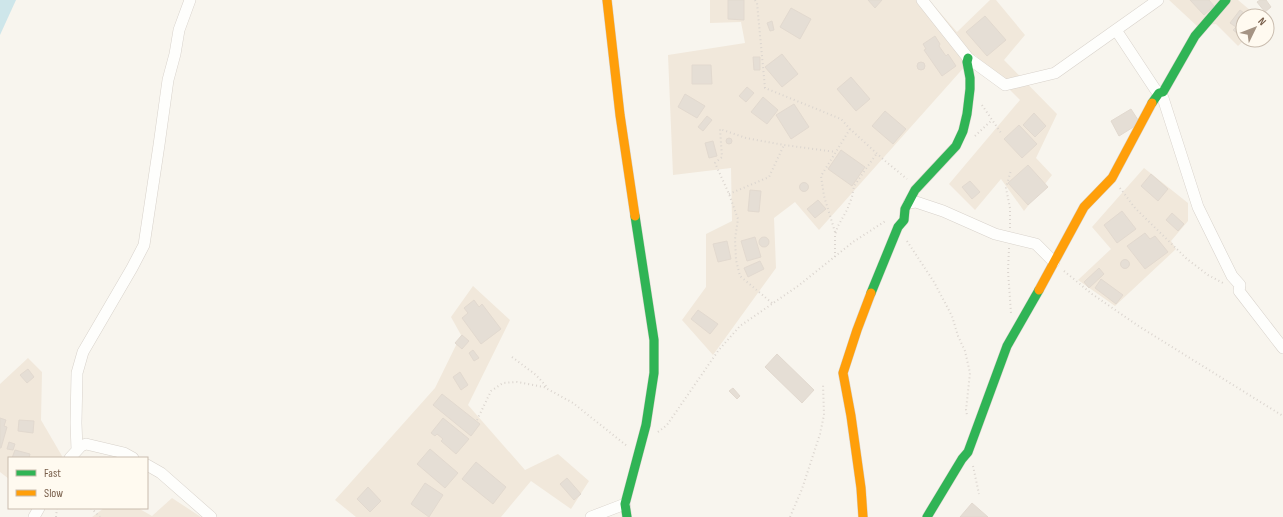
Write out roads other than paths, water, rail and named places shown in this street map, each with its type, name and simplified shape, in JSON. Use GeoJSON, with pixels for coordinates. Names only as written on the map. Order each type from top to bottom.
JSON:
{"type":"FeatureCollection","features":[{"type":"Feature","properties":{"kind":"street"},"geometry":{"type":"LineString","coordinates":[[73,454],[76,423],[77,373],[83,352],[144,245],[168,80],[175,54],[178,30],[190,0]]}},
{"type":"Feature","properties":{"kind":"street"},"geometry":{"type":"LineString","coordinates":[[607,0],[620,115],[654,340],[654,373],[646,425],[625,504],[627,517]]}},
{"type":"Feature","properties":{"kind":"street"},"geometry":{"type":"LineString","coordinates":[[922,0],[968,58],[1005,85],[1055,73],[1158,0]]}},
{"type":"Feature","properties":{"kind":"street"},"geometry":{"type":"LineString","coordinates":[[927,517],[944,492],[962,458],[968,452],[1007,346],[1029,309],[1084,207],[1112,178],[1159,93],[1163,92],[1195,36],[1226,0]]}},
{"type":"Feature","properties":{"kind":"street"},"geometry":{"type":"LineString","coordinates":[[1116,30],[1155,89],[1163,98],[1198,208],[1232,276],[1236,279],[1240,286],[1239,291],[1283,348]]}},
{"type":"Feature","properties":{"kind":"street"},"geometry":{"type":"LineString","coordinates":[[864,517],[851,416],[843,373],[857,330],[898,227],[904,220],[907,206],[915,190],[956,146],[963,131],[970,89],[970,78],[967,62],[968,58]]}},
{"type":"Feature","properties":{"kind":"street"},"geometry":{"type":"LineString","coordinates":[[907,206],[916,202],[943,211],[995,234],[1036,244],[1054,262]]}},
{"type":"Feature","properties":{"kind":"street"},"geometry":{"type":"LineString","coordinates":[[73,454],[81,446],[86,444],[124,453],[131,457]]}},
{"type":"Feature","properties":{"kind":"street"},"geometry":{"type":"LineString","coordinates":[[148,466],[160,473],[211,517]]}},
{"type":"Feature","properties":{"kind":"street"},"geometry":{"type":"LineString","coordinates":[[591,517],[625,504]]}},
{"type":"Feature","properties":{"kind":"water"},"geometry":{"type":"Polygon","coordinates":[[[0,0],[16,0],[0,35],[0,0]]]}}]}
